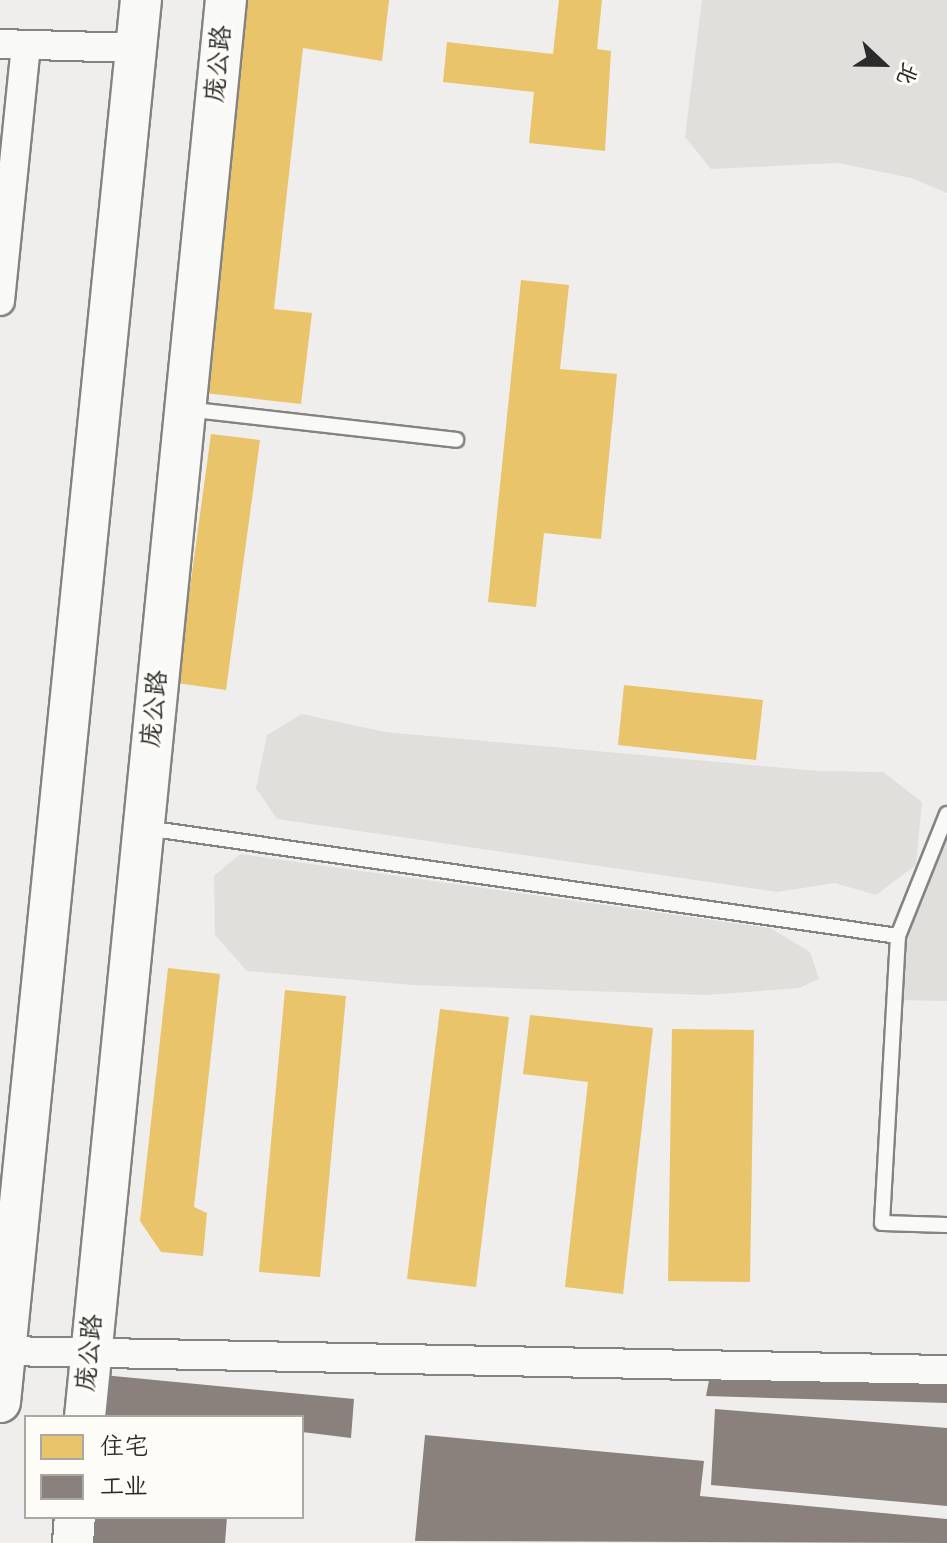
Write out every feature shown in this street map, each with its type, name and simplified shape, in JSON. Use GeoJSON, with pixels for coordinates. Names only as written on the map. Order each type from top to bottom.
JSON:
{"type":"FeatureCollection","features":[{"type":"Feature","properties":{"kind":"main road"},"geometry":{"type":"LineString","coordinates":[[0,1402],[141,0]]}},
{"type":"Feature","properties":{"kind":"main road","name":"庞公路"},"geometry":{"type":"LineString","coordinates":[[85,1415],[226,0]]}},
{"type":"Feature","properties":{"kind":"main road"},"geometry":{"type":"LineString","coordinates":[[73,1543],[75,1519]]}},
{"type":"Feature","properties":{"kind":"street"},"geometry":{"type":"LineString","coordinates":[[0,301],[13,45],[137,48]]}},
{"type":"Feature","properties":{"kind":"street"},"geometry":{"type":"LineString","coordinates":[[5,1351],[947,1370]]}},
{"type":"Feature","properties":{"kind":"lane"},"geometry":{"type":"LineString","coordinates":[[186,409],[456,440]]}},
{"type":"Feature","properties":{"kind":"lane"},"geometry":{"type":"LineString","coordinates":[[947,814],[898,936],[882,1223],[947,1225]]}},
{"type":"Feature","properties":{"kind":"lane"},"geometry":{"type":"LineString","coordinates":[[144,828],[898,936]]}},
{"type":"Feature","properties":{"kind":"shaded area"},"geometry":{"type":"Polygon","coordinates":[[[702,0],[947,0],[947,193],[911,178],[838,163],[711,169],[685,137],[702,0]]]}},
{"type":"Feature","properties":{"kind":"shaded area"},"geometry":{"type":"Polygon","coordinates":[[[302,714],[385,732],[818,771],[883,772],[922,802],[916,865],[876,895],[835,883],[777,892],[277,819],[256,788],[267,735],[302,714]]]}},
{"type":"Feature","properties":{"kind":"shaded area"},"geometry":{"type":"Polygon","coordinates":[[[947,814],[947,1001],[894,1000],[898,936],[947,814]]]}},
{"type":"Feature","properties":{"kind":"shaded area"},"geometry":{"type":"Polygon","coordinates":[[[240,854],[770,928],[810,952],[819,979],[799,988],[707,995],[413,985],[247,971],[215,935],[214,876],[240,854]]]}},
{"type":"Feature","properties":{"kind":"building: 住宅"},"geometry":{"type":"Polygon","coordinates":[[[240,0],[389,0],[382,61],[303,48],[274,309],[312,313],[301,404],[196,392],[240,0]]]}},
{"type":"Feature","properties":{"kind":"building: 住宅"},"geometry":{"type":"Polygon","coordinates":[[[559,0],[602,0],[597,49],[611,51],[605,151],[529,143],[534,92],[443,82],[447,42],[553,54],[559,0]]]}},
{"type":"Feature","properties":{"kind":"building: 住宅"},"geometry":{"type":"Polygon","coordinates":[[[521,280],[569,285],[560,369],[617,374],[601,539],[544,533],[536,607],[488,602],[521,280]]]}},
{"type":"Feature","properties":{"kind":"building: 住宅"},"geometry":{"type":"Polygon","coordinates":[[[211,434],[260,440],[226,690],[177,683],[211,434]]]}},
{"type":"Feature","properties":{"kind":"building: 住宅"},"geometry":{"type":"Polygon","coordinates":[[[624,685],[763,700],[756,760],[618,745],[624,685]]]}},
{"type":"Feature","properties":{"kind":"building: 住宅"},"geometry":{"type":"Polygon","coordinates":[[[168,968],[220,974],[194,1207],[207,1213],[203,1256],[161,1252],[140,1221],[168,968]]]}},
{"type":"Feature","properties":{"kind":"building: 住宅"},"geometry":{"type":"Polygon","coordinates":[[[285,990],[346,996],[320,1277],[259,1272],[285,990]]]}},
{"type":"Feature","properties":{"kind":"building: 住宅"},"geometry":{"type":"Polygon","coordinates":[[[440,1009],[509,1017],[476,1287],[407,1279],[440,1009]]]}},
{"type":"Feature","properties":{"kind":"building: 住宅"},"geometry":{"type":"Polygon","coordinates":[[[530,1015],[653,1028],[623,1294],[565,1287],[588,1082],[523,1074],[530,1015]]]}},
{"type":"Feature","properties":{"kind":"building: 住宅"},"geometry":{"type":"Polygon","coordinates":[[[672,1029],[754,1030],[750,1282],[668,1281],[672,1029]]]}},
{"type":"Feature","properties":{"kind":"building: 工业"},"geometry":{"type":"Polygon","coordinates":[[[103,1375],[354,1399],[351,1438],[304,1432],[304,1415],[99,1415],[103,1375]]]}},
{"type":"Feature","properties":{"kind":"building: 工业"},"geometry":{"type":"Polygon","coordinates":[[[710,1375],[947,1379],[947,1403],[706,1396],[710,1375]]]}},
{"type":"Feature","properties":{"kind":"building: 工业"},"geometry":{"type":"Polygon","coordinates":[[[715,1409],[947,1428],[947,1506],[711,1485],[715,1409]]]}},
{"type":"Feature","properties":{"kind":"building: 工业"},"geometry":{"type":"Polygon","coordinates":[[[425,1435],[704,1461],[700,1496],[947,1519],[947,1543],[415,1541],[425,1435]]]}},
{"type":"Feature","properties":{"kind":"building: 工业"},"geometry":{"type":"Polygon","coordinates":[[[91,1519],[227,1519],[225,1543],[88,1543],[91,1519]]]}}]}
